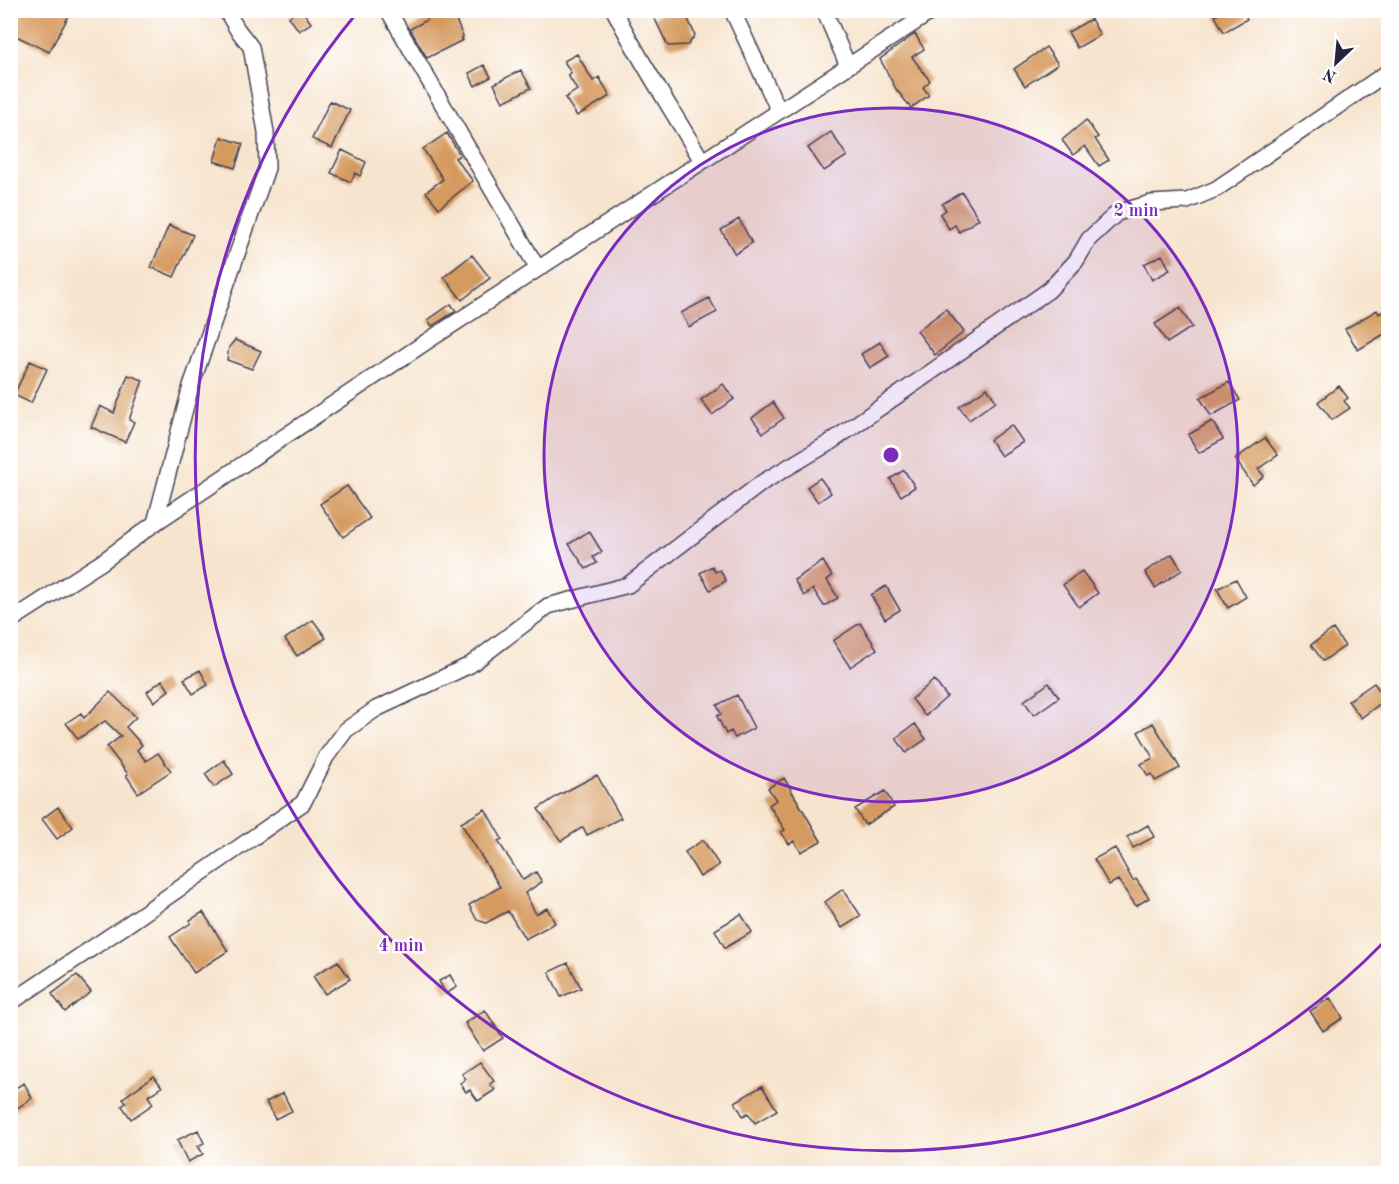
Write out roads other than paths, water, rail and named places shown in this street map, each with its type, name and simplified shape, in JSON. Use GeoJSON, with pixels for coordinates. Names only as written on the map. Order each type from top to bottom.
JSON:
{"type":"FeatureCollection","features":[{"type":"Feature","properties":{"kind":"street"},"geometry":{"type":"LineString","coordinates":[[155,523],[191,386],[267,168],[266,132],[251,47],[226,10]]}},
{"type":"Feature","properties":{"kind":"street"},"geometry":{"type":"LineString","coordinates":[[614,10],[632,46],[702,161]]}},
{"type":"Feature","properties":{"kind":"street"},"geometry":{"type":"LineString","coordinates":[[732,10],[779,111]]}},
{"type":"Feature","properties":{"kind":"street"},"geometry":{"type":"LineString","coordinates":[[824,10],[848,66]]}},
{"type":"Feature","properties":{"kind":"street"},"geometry":{"type":"LineString","coordinates":[[10,621],[926,13]]}},
{"type":"Feature","properties":{"kind":"street"},"geometry":{"type":"LineString","coordinates":[[395,14],[538,269]]}},
{"type":"Feature","properties":{"kind":"street"},"geometry":{"type":"LineString","coordinates":[[10,1003],[303,802],[326,757],[346,730],[376,709],[470,665],[548,606],[628,585],[763,482],[829,442],[1049,291],[1076,261],[1089,239],[1117,213],[1151,203],[1186,201],[1216,189],[1389,72]]}}]}
